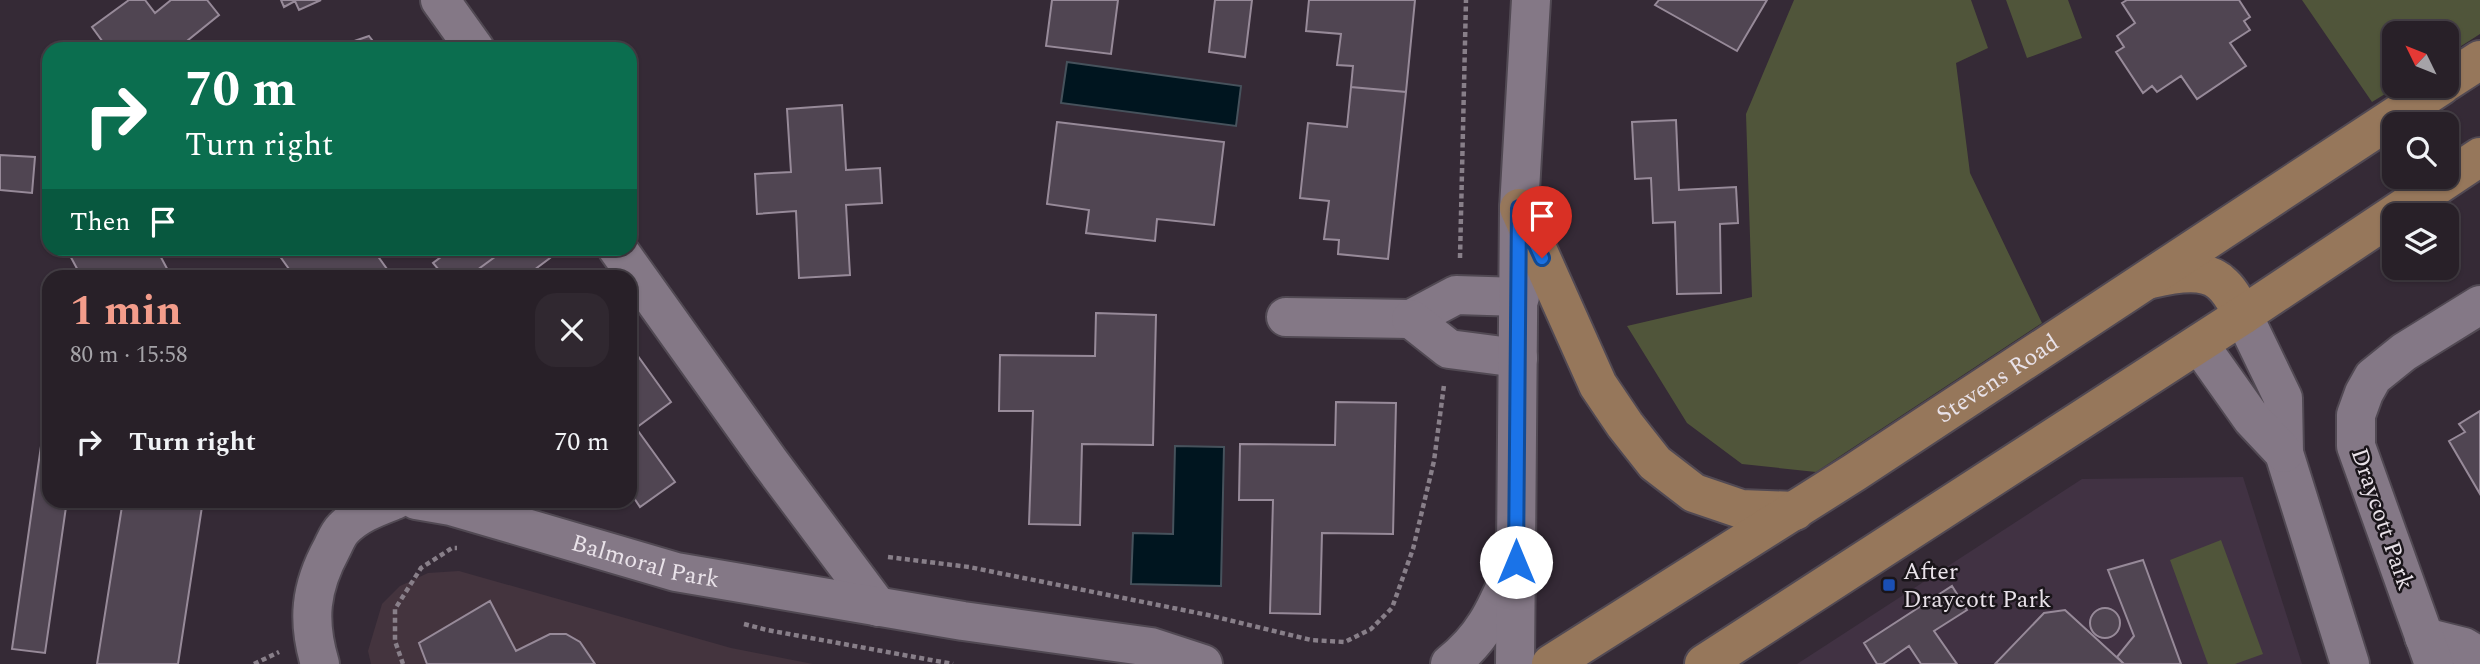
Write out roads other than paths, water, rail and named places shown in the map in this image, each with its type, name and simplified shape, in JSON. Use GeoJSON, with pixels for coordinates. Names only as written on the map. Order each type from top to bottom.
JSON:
{"type":"FeatureCollection","features":[{"type":"Feature","properties":{"kind":"main road"},"geometry":{"type":"LineString","coordinates":[[2459,74],[2480,60]]}},
{"type":"Feature","properties":{"kind":"main road","name":"Stevens Road"},"geometry":{"type":"LineString","coordinates":[[1551,664],[1795,511],[2423,98]]}},
{"type":"Feature","properties":{"kind":"main road"},"geometry":{"type":"LineString","coordinates":[[1704,664],[2199,344],[2480,157]]}},
{"type":"Feature","properties":{"kind":"main road"},"geometry":{"type":"LineString","coordinates":[[1519,208],[1598,385],[1655,463],[1694,494],[1741,509],[1795,511]]}},
{"type":"Feature","properties":{"kind":"main road"},"geometry":{"type":"LineString","coordinates":[[2142,282],[2171,274],[2210,275],[2224,284],[2243,315]]}},
{"type":"Feature","properties":{"kind":"street"},"geometry":{"type":"LineString","coordinates":[[439,0],[470,42]]}},
{"type":"Feature","properties":{"kind":"street"},"geometry":{"type":"LineString","coordinates":[[1515,664],[1519,208],[1531,0]]}},
{"type":"Feature","properties":{"kind":"street"},"geometry":{"type":"LineString","coordinates":[[637,276],[769,461],[878,607]]}},
{"type":"Feature","properties":{"kind":"street"},"geometry":{"type":"LineString","coordinates":[[1286,317],[1411,319],[1456,295],[1520,296]]}},
{"type":"Feature","properties":{"kind":"street","name":"Draycott Park"},"geometry":{"type":"LineString","coordinates":[[2429,651],[2356,446],[2356,415],[2373,377],[2404,352],[2480,305]]}},
{"type":"Feature","properties":{"kind":"street"},"geometry":{"type":"LineString","coordinates":[[2243,315],[2283,398],[2284,453],[2350,664]]}},
{"type":"Feature","properties":{"kind":"street"},"geometry":{"type":"LineString","coordinates":[[1411,319],[1449,349],[1518,358]]}},
{"type":"Feature","properties":{"kind":"street"},"geometry":{"type":"LineString","coordinates":[[2199,344],[2252,419],[2284,453]]}},
{"type":"Feature","properties":{"kind":"street"},"geometry":{"type":"LineString","coordinates":[[320,664],[312,639],[312,602],[322,566],[342,530],[374,508]]}},
{"type":"Feature","properties":{"kind":"street","name":"Balmoral Park"},"geometry":{"type":"LineString","coordinates":[[458,508],[676,572],[878,607],[1151,648],[1203,664]]}},
{"type":"Feature","properties":{"kind":"street"},"geometry":{"type":"LineString","coordinates":[[1450,664],[1467,651],[1493,618],[1516,562]]}},
{"type":"Feature","properties":{"kind":"street"},"geometry":{"type":"LineString","coordinates":[[2429,651],[2465,648],[2480,657]]}},
{"type":"Feature","properties":{"kind":"water"},"geometry":{"type":"Polygon","coordinates":[[[1067,62],[1241,86],[1236,126],[1061,103],[1067,62]]]}},
{"type":"Feature","properties":{"kind":"water"},"geometry":{"type":"Polygon","coordinates":[[[1175,446],[1224,447],[1221,586],[1131,584],[1133,533],[1173,534],[1175,446]]]}},
{"type":"Feature","properties":{"kind":"place","name":"After Draycott Park"},"geometry":{"type":"Point","coordinates":[1889,585]}}]}
